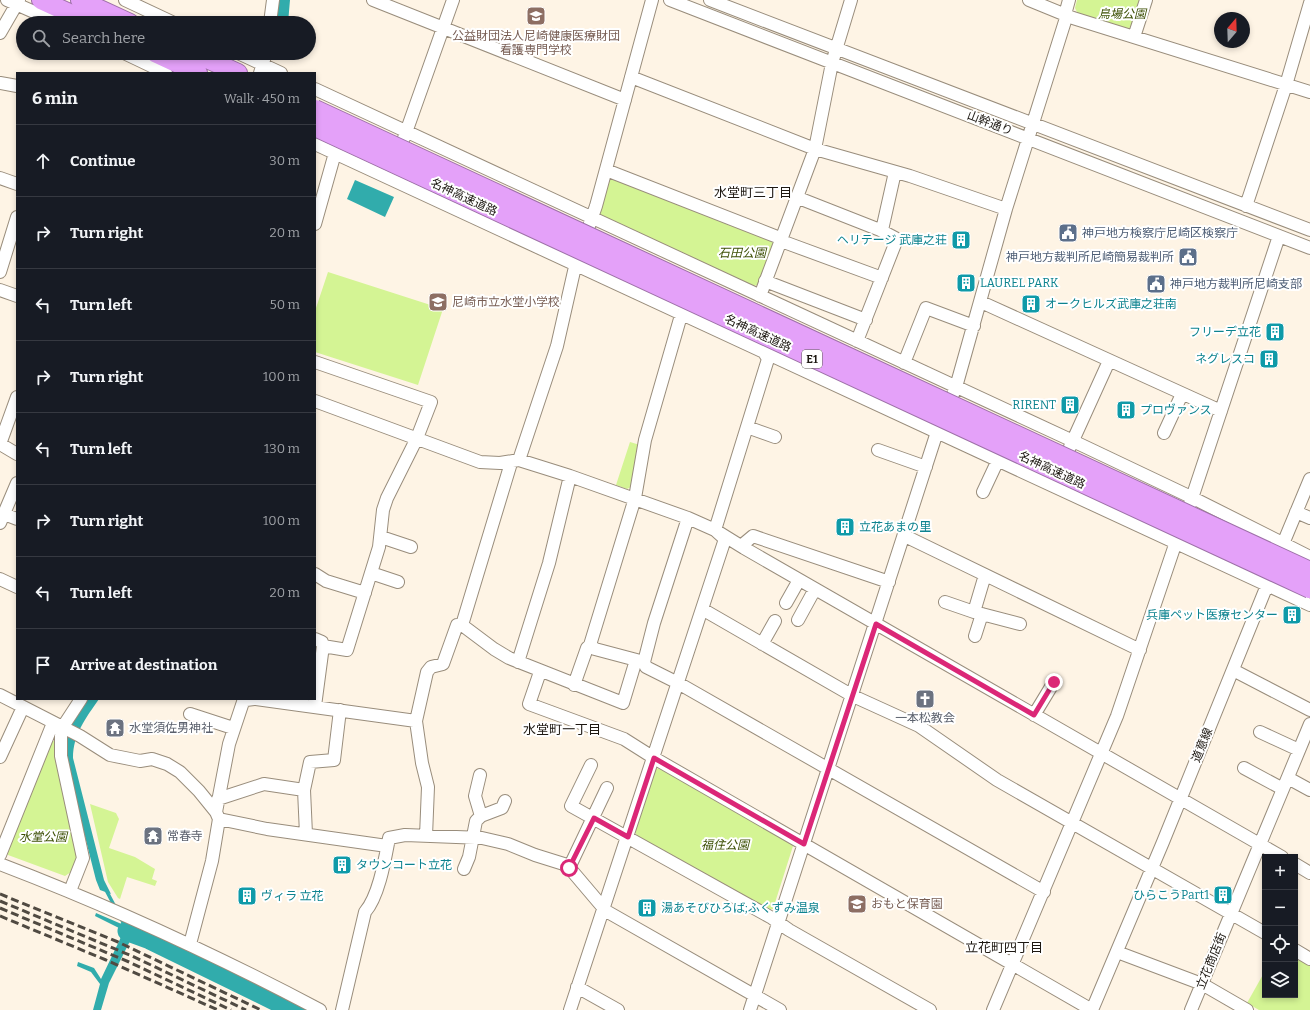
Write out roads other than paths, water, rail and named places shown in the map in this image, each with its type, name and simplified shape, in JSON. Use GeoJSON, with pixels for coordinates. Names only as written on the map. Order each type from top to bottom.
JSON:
{"type":"FeatureCollection","features":[{"type":"Feature","properties":{"kind":"highway"},"geometry":{"type":"LineString","coordinates":[[41,0],[76,16]]}},
{"type":"Feature","properties":{"kind":"highway"},"geometry":{"type":"LineString","coordinates":[[80,0],[115,16]]}},
{"type":"Feature","properties":{"kind":"highway"},"geometry":{"type":"LineString","coordinates":[[171,60],[196,72]]}},
{"type":"Feature","properties":{"kind":"highway"},"geometry":{"type":"LineString","coordinates":[[209,60],[236,72]]}},
{"type":"Feature","properties":{"kind":"highway","name":"名神高速道路"},"geometry":{"type":"LineString","coordinates":[[316,109],[1310,571]]}},
{"type":"Feature","properties":{"kind":"highway","name":"名神高速道路"},"geometry":{"type":"LineString","coordinates":[[316,127],[1310,589]]}},
{"type":"Feature","properties":{"kind":"street"},"geometry":{"type":"LineString","coordinates":[[125,0],[159,16]]}},
{"type":"Feature","properties":{"kind":"street"},"geometry":{"type":"LineString","coordinates":[[271,16],[272,0]]}},
{"type":"Feature","properties":{"kind":"street"},"geometry":{"type":"LineString","coordinates":[[372,0],[625,100]]}},
{"type":"Feature","properties":{"kind":"street"},"geometry":{"type":"LineString","coordinates":[[387,177],[407,132],[453,0]]}},
{"type":"Feature","properties":{"kind":"street"},"geometry":{"type":"LineString","coordinates":[[462,625],[515,461],[557,346],[575,264],[592,218],[606,170],[652,0]]}},
{"type":"Feature","properties":{"kind":"street","name":"山幹通り"},"geometry":{"type":"LineString","coordinates":[[670,0],[1310,248]]}},
{"type":"Feature","properties":{"kind":"street","name":"山幹通り"},"geometry":{"type":"LineString","coordinates":[[710,0],[836,50],[1033,123],[1310,230]]}},
{"type":"Feature","properties":{"kind":"street"},"geometry":{"type":"LineString","coordinates":[[760,296],[780,238],[815,149],[832,63],[851,0]]}},
{"type":"Feature","properties":{"kind":"street"},"geometry":{"type":"LineString","coordinates":[[1029,0],[1134,37],[1310,92]]}},
{"type":"Feature","properties":{"kind":"street"},"geometry":{"type":"LineString","coordinates":[[750,1010],[751,994],[849,694],[876,624],[937,432],[956,387],[1006,210],[1069,0]]}},
{"type":"Feature","properties":{"kind":"street"},"geometry":{"type":"LineString","coordinates":[[1134,37],[1146,0]]}},
{"type":"Feature","properties":{"kind":"street"},"geometry":{"type":"LineString","coordinates":[[0,33],[14,2],[44,16]]}},
{"type":"Feature","properties":{"kind":"street"},"geometry":{"type":"LineString","coordinates":[[1246,206],[1286,85],[1310,3]]}},
{"type":"Feature","properties":{"kind":"street"},"geometry":{"type":"LineString","coordinates":[[139,60],[164,72]]}},
{"type":"Feature","properties":{"kind":"street"},"geometry":{"type":"LineString","coordinates":[[248,60],[262,69],[276,72]]}},
{"type":"Feature","properties":{"kind":"street"},"geometry":{"type":"LineString","coordinates":[[631,77],[815,149],[895,172],[1006,210]]}},
{"type":"Feature","properties":{"kind":"street"},"geometry":{"type":"LineString","coordinates":[[0,83],[16,86]]}},
{"type":"Feature","properties":{"kind":"street"},"geometry":{"type":"LineString","coordinates":[[316,88],[1073,441],[1193,498],[1283,545],[1310,557]]}},
{"type":"Feature","properties":{"kind":"street"},"geometry":{"type":"LineString","coordinates":[[316,144],[1310,605]]}},
{"type":"Feature","properties":{"kind":"street"},"geometry":{"type":"LineString","coordinates":[[316,220],[335,153]]}},
{"type":"Feature","properties":{"kind":"street"},"geometry":{"type":"LineString","coordinates":[[606,170],[780,238],[784,242],[882,278]]}},
{"type":"Feature","properties":{"kind":"street"},"geometry":{"type":"LineString","coordinates":[[882,230],[895,172]]}},
{"type":"Feature","properties":{"kind":"street"},"geometry":{"type":"LineString","coordinates":[[0,178],[16,184]]}},
{"type":"Feature","properties":{"kind":"street"},"geometry":{"type":"LineString","coordinates":[[796,197],[882,230],[897,239],[857,341]]}},
{"type":"Feature","properties":{"kind":"street"},"geometry":{"type":"LineString","coordinates":[[0,272],[16,221]]}},
{"type":"Feature","properties":{"kind":"street"},"geometry":{"type":"LineString","coordinates":[[994,1010],[1117,716],[1176,543],[1193,498],[1279,236]]}},
{"type":"Feature","properties":{"kind":"street"},"geometry":{"type":"LineString","coordinates":[[574,685],[587,648],[590,645],[635,498],[645,440],[680,312],[701,268]]}},
{"type":"Feature","properties":{"kind":"street"},"geometry":{"type":"LineString","coordinates":[[765,281],[866,320]]}},
{"type":"Feature","properties":{"kind":"street"},"geometry":{"type":"LineString","coordinates":[[0,290],[16,296]]}},
{"type":"Feature","properties":{"kind":"street"},"geometry":{"type":"LineString","coordinates":[[980,302],[1221,412]]}},
{"type":"Feature","properties":{"kind":"street"},"geometry":{"type":"LineString","coordinates":[[761,350],[781,306]]}},
{"type":"Feature","properties":{"kind":"street"},"geometry":{"type":"LineString","coordinates":[[904,363],[926,308],[974,326]]}},
{"type":"Feature","properties":{"kind":"street"},"geometry":{"type":"LineString","coordinates":[[715,530],[768,359],[761,350]]}},
{"type":"Feature","properties":{"kind":"street"},"geometry":{"type":"LineString","coordinates":[[1052,485],[1109,361]]}},
{"type":"Feature","properties":{"kind":"street"},"geometry":{"type":"LineString","coordinates":[[316,362],[431,402],[417,438],[387,498],[382,516],[381,537],[347,650],[319,643],[316,690]]}},
{"type":"Feature","properties":{"kind":"street"},"geometry":{"type":"LineString","coordinates":[[1164,433],[1182,394]]}},
{"type":"Feature","properties":{"kind":"street"},"geometry":{"type":"LineString","coordinates":[[16,400],[0,444],[16,453]]}},
{"type":"Feature","properties":{"kind":"street"},"geometry":{"type":"LineString","coordinates":[[316,401],[480,462],[515,461],[570,476],[635,498],[715,530],[799,580],[1277,854]]}},
{"type":"Feature","properties":{"kind":"street"},"geometry":{"type":"LineString","coordinates":[[747,427],[775,436]]}},
{"type":"Feature","properties":{"kind":"street"},"geometry":{"type":"LineString","coordinates":[[878,450],[926,466]]}},
{"type":"Feature","properties":{"kind":"street"},"geometry":{"type":"LineString","coordinates":[[983,492],[998,460]]}},
{"type":"Feature","properties":{"kind":"street"},"geometry":{"type":"LineString","coordinates":[[518,662],[549,563],[570,476]]}},
{"type":"Feature","properties":{"kind":"street","name":"道意線"},"geometry":{"type":"LineString","coordinates":[[1092,1010],[1152,868],[1310,478]]}},
{"type":"Feature","properties":{"kind":"street"},"geometry":{"type":"LineString","coordinates":[[16,485],[2,519],[16,519]]}},
{"type":"Feature","properties":{"kind":"street"},"geometry":{"type":"LineString","coordinates":[[1296,512],[1310,518]]}},
{"type":"Feature","properties":{"kind":"street"},"geometry":{"type":"LineString","coordinates":[[426,836],[428,787],[422,763],[416,721],[427,672],[431,668],[443,664],[457,625],[462,625],[494,649],[518,662],[540,672],[623,703],[654,623],[688,518]]}},
{"type":"Feature","properties":{"kind":"street"},"geometry":{"type":"LineString","coordinates":[[570,1010],[725,539],[715,530]]}},
{"type":"Feature","properties":{"kind":"street"},"geometry":{"type":"LineString","coordinates":[[741,546],[753,536],[889,582]]}},
{"type":"Feature","properties":{"kind":"street"},"geometry":{"type":"LineString","coordinates":[[905,536],[1140,650]]}},
{"type":"Feature","properties":{"kind":"street"},"geometry":{"type":"LineString","coordinates":[[381,537],[411,547]]}},
{"type":"Feature","properties":{"kind":"street"},"geometry":{"type":"LineString","coordinates":[[371,573],[398,582]]}},
{"type":"Feature","properties":{"kind":"street"},"geometry":{"type":"LineString","coordinates":[[316,575],[326,581],[365,593]]}},
{"type":"Feature","properties":{"kind":"street"},"geometry":{"type":"LineString","coordinates":[[975,636],[985,575]]}},
{"type":"Feature","properties":{"kind":"street"},"geometry":{"type":"LineString","coordinates":[[0,579],[16,587]]}},
{"type":"Feature","properties":{"kind":"street"},"geometry":{"type":"LineString","coordinates":[[786,603],[799,580]]}},
{"type":"Feature","properties":{"kind":"street"},"geometry":{"type":"LineString","coordinates":[[798,620],[815,589]]}},
{"type":"Feature","properties":{"kind":"street"},"geometry":{"type":"LineString","coordinates":[[945,602],[978,613],[1020,624]]}},
{"type":"Feature","properties":{"kind":"street"},"geometry":{"type":"LineString","coordinates":[[702,609],[849,694],[919,726],[997,780],[1073,822],[1262,931]]}},
{"type":"Feature","properties":{"kind":"street"},"geometry":{"type":"LineString","coordinates":[[762,644],[775,621]]}},
{"type":"Feature","properties":{"kind":"street"},"geometry":{"type":"LineString","coordinates":[[590,645],[595,649],[640,661],[646,667],[678,683],[1044,892]]}},
{"type":"Feature","properties":{"kind":"street"},"geometry":{"type":"LineString","coordinates":[[1233,670],[1310,710]]}},
{"type":"Feature","properties":{"kind":"street"},"geometry":{"type":"LineString","coordinates":[[540,672],[529,704],[624,739],[654,758],[1013,963],[1092,1010]]}},
{"type":"Feature","properties":{"kind":"street"},"geometry":{"type":"LineString","coordinates":[[1034,715],[1054,682]]}},
{"type":"Feature","properties":{"kind":"street"},"geometry":{"type":"LineString","coordinates":[[0,695],[80,736],[110,755],[140,761],[152,759],[167,764],[180,772],[199,791],[217,815],[306,834],[388,846]]}},
{"type":"Feature","properties":{"kind":"street"},"geometry":{"type":"LineString","coordinates":[[0,855],[60,727],[80,700]]}},
{"type":"Feature","properties":{"kind":"street"},"geometry":{"type":"LineString","coordinates":[[190,944],[212,861],[218,799],[233,728],[246,700]]}},
{"type":"Feature","properties":{"kind":"street"},"geometry":{"type":"LineString","coordinates":[[264,700],[416,721]]}},
{"type":"Feature","properties":{"kind":"street"},"geometry":{"type":"LineString","coordinates":[[315,700],[315,706]]}},
{"type":"Feature","properties":{"kind":"street"},"geometry":{"type":"LineString","coordinates":[[0,757],[24,707]]}},
{"type":"Feature","properties":{"kind":"street"},"geometry":{"type":"LineString","coordinates":[[306,834],[304,790],[310,762],[334,760],[340,710]]}},
{"type":"Feature","properties":{"kind":"street"},"geometry":{"type":"LineString","coordinates":[[190,714],[233,728]]}},
{"type":"Feature","properties":{"kind":"street","name":"立花商店街"},"geometry":{"type":"LineString","coordinates":[[1191,1010],[1230,913],[1310,724]]}},
{"type":"Feature","properties":{"kind":"street"},"geometry":{"type":"LineString","coordinates":[[60,727],[61,756],[83,858],[70,891]]}},
{"type":"Feature","properties":{"kind":"street"},"geometry":{"type":"LineString","coordinates":[[1260,732],[1299,750]]}},
{"type":"Feature","properties":{"kind":"street"},"geometry":{"type":"LineString","coordinates":[[591,765],[571,806],[775,920],[930,1010]]}},
{"type":"Feature","properties":{"kind":"street"},"geometry":{"type":"LineString","coordinates":[[1244,768],[1310,790]]}},
{"type":"Feature","properties":{"kind":"street"},"geometry":{"type":"LineString","coordinates":[[480,775],[474,796],[481,816]]}},
{"type":"Feature","properties":{"kind":"street"},"geometry":{"type":"LineString","coordinates":[[218,799],[264,784],[304,790]]}},
{"type":"Feature","properties":{"kind":"street"},"geometry":{"type":"LineString","coordinates":[[569,868],[608,788]]}},
{"type":"Feature","properties":{"kind":"street"},"geometry":{"type":"LineString","coordinates":[[464,869],[469,857],[476,821],[481,816],[502,808],[504,801]]}},
{"type":"Feature","properties":{"kind":"street"},"geometry":{"type":"LineString","coordinates":[[342,1010],[365,912],[370,906],[389,838],[393,836],[472,837],[508,844],[535,855],[561,863],[569,868],[604,908],[780,1010]]}},
{"type":"Feature","properties":{"kind":"street"},"geometry":{"type":"LineString","coordinates":[[0,864],[104,905],[190,944],[320,1010]]}},
{"type":"Feature","properties":{"kind":"street"},"geometry":{"type":"LineString","coordinates":[[1298,866],[1310,873]]}},
{"type":"Feature","properties":{"kind":"street"},"geometry":{"type":"LineString","coordinates":[[1117,952],[1202,984],[1247,1010]]}},
{"type":"Feature","properties":{"kind":"street"},"geometry":{"type":"LineString","coordinates":[[1298,952],[1310,959]]}},
{"type":"Feature","properties":{"kind":"street"},"geometry":{"type":"LineString","coordinates":[[577,987],[618,1010]]}},
{"type":"Feature","properties":{"kind":"water"},"geometry":{"type":"Polygon","coordinates":[[[278,0],[290,0],[289,16],[277,16],[278,0]]]}},
{"type":"Feature","properties":{"kind":"water"},"geometry":{"type":"Polygon","coordinates":[[[355,180],[394,197],[385,217],[347,199],[355,180]]]}},
{"type":"Feature","properties":{"kind":"water"},"geometry":{"type":"Polygon","coordinates":[[[87,700],[98,700],[81,727],[75,741],[73,758],[104,880],[111,894],[100,890],[96,880],[65,758],[66,740],[74,720],[87,700]]]}},
{"type":"Feature","properties":{"kind":"water"},"geometry":{"type":"Polygon","coordinates":[[[96,913],[154,938],[152,943],[135,936],[132,937],[109,983],[101,1010],[93,1010],[100,984],[91,972],[77,966],[78,962],[94,968],[101,979],[122,935],[121,929],[95,916],[96,913]]]}},
{"type":"Feature","properties":{"kind":"waterway"},"geometry":{"type":"LineString","coordinates":[[106,890],[115,907]]}},
{"type":"Feature","properties":{"kind":"waterway"},"geometry":{"type":"LineString","coordinates":[[120,916],[126,929]]}},
{"type":"Feature","properties":{"kind":"waterway"},"geometry":{"type":"LineString","coordinates":[[128,931],[150,939],[295,1010]]}},
{"type":"Feature","properties":{"kind":"railway"},"geometry":{"type":"LineString","coordinates":[[0,894],[118,942],[261,1010]]}},
{"type":"Feature","properties":{"kind":"railway"},"geometry":{"type":"LineString","coordinates":[[0,901],[132,956],[246,1010]]}},
{"type":"Feature","properties":{"kind":"railway"},"geometry":{"type":"LineString","coordinates":[[0,908],[129,962],[231,1010]]}},
{"type":"Feature","properties":{"kind":"railway"},"geometry":{"type":"LineString","coordinates":[[0,916],[106,960],[218,1010]]}},
{"type":"Feature","properties":{"kind":"place","name":"公益財団法人尼崎健康医療財団 看護専門学校"},"geometry":{"type":"Point","coordinates":[536,16]}},
{"type":"Feature","properties":{"kind":"place","name":"神戸地方検察庁尼崎区検察庁"},"geometry":{"type":"Point","coordinates":[1068,233]}},
{"type":"Feature","properties":{"kind":"place","name":"ヘリテージ 武庫之荘"},"geometry":{"type":"Point","coordinates":[961,240]}},
{"type":"Feature","properties":{"kind":"place","name":"神戸地方裁判所尼崎簡易裁判所"},"geometry":{"type":"Point","coordinates":[1188,257]}},
{"type":"Feature","properties":{"kind":"place","name":"LAUREL PARK"},"geometry":{"type":"Point","coordinates":[966,283]}},
{"type":"Feature","properties":{"kind":"place","name":"神戸地方裁判所尼崎支部"},"geometry":{"type":"Point","coordinates":[1156,284]}},
{"type":"Feature","properties":{"kind":"place","name":"尼崎市立水堂小学校"},"geometry":{"type":"Point","coordinates":[438,302]}},
{"type":"Feature","properties":{"kind":"place","name":"オークヒルズ武庫之荘南"},"geometry":{"type":"Point","coordinates":[1031,304]}},
{"type":"Feature","properties":{"kind":"place","name":"フリーデ立花"},"geometry":{"type":"Point","coordinates":[1275,332]}},
{"type":"Feature","properties":{"kind":"place","name":"ネグレスコ"},"geometry":{"type":"Point","coordinates":[1269,359]}},
{"type":"Feature","properties":{"kind":"place","name":"RIRENT"},"geometry":{"type":"Point","coordinates":[1070,405]}},
{"type":"Feature","properties":{"kind":"place","name":"プロヴァンス"},"geometry":{"type":"Point","coordinates":[1126,410]}},
{"type":"Feature","properties":{"kind":"place","name":"立花あまの里"},"geometry":{"type":"Point","coordinates":[845,527]}},
{"type":"Feature","properties":{"kind":"place","name":"兵庫ペット医療センター"},"geometry":{"type":"Point","coordinates":[1292,615]}},
{"type":"Feature","properties":{"kind":"place","name":"一本松教会"},"geometry":{"type":"Point","coordinates":[925,699]}},
{"type":"Feature","properties":{"kind":"place","name":"水堂須佐男神社"},"geometry":{"type":"Point","coordinates":[115,728]}},
{"type":"Feature","properties":{"kind":"place","name":"常春寺"},"geometry":{"type":"Point","coordinates":[153,836]}},
{"type":"Feature","properties":{"kind":"place","name":"タウンコート立花"},"geometry":{"type":"Point","coordinates":[342,865]}},
{"type":"Feature","properties":{"kind":"place","name":"ひらこうPart1"},"geometry":{"type":"Point","coordinates":[1223,895]}},
{"type":"Feature","properties":{"kind":"place","name":"ヴィラ 立花"},"geometry":{"type":"Point","coordinates":[247,896]}},
{"type":"Feature","properties":{"kind":"place","name":"おもと保育園"},"geometry":{"type":"Point","coordinates":[857,904]}},
{"type":"Feature","properties":{"kind":"place","name":"湯あそびひろば;ふくずみ温泉"},"geometry":{"type":"Point","coordinates":[647,908]}},
{"type":"Feature","properties":{"kind":"district","name":"水堂町三丁目"},"geometry":{"type":"Point","coordinates":[753,192]}},
{"type":"Feature","properties":{"kind":"district","name":"水堂町一丁目"},"geometry":{"type":"Point","coordinates":[562,729]}},
{"type":"Feature","properties":{"kind":"district","name":"立花町四丁目"},"geometry":{"type":"Point","coordinates":[1004,947]}},
{"type":"Feature","properties":{"kind":"park label","name":"鳥場公園"},"geometry":{"type":"Point","coordinates":[1122,14]}},
{"type":"Feature","properties":{"kind":"park label","name":"石田公園"},"geometry":{"type":"Point","coordinates":[742,253]}},
{"type":"Feature","properties":{"kind":"park label","name":"水堂公園"},"geometry":{"type":"Point","coordinates":[43,837]}},
{"type":"Feature","properties":{"kind":"park label","name":"福住公園"},"geometry":{"type":"Point","coordinates":[725,845]}}]}
